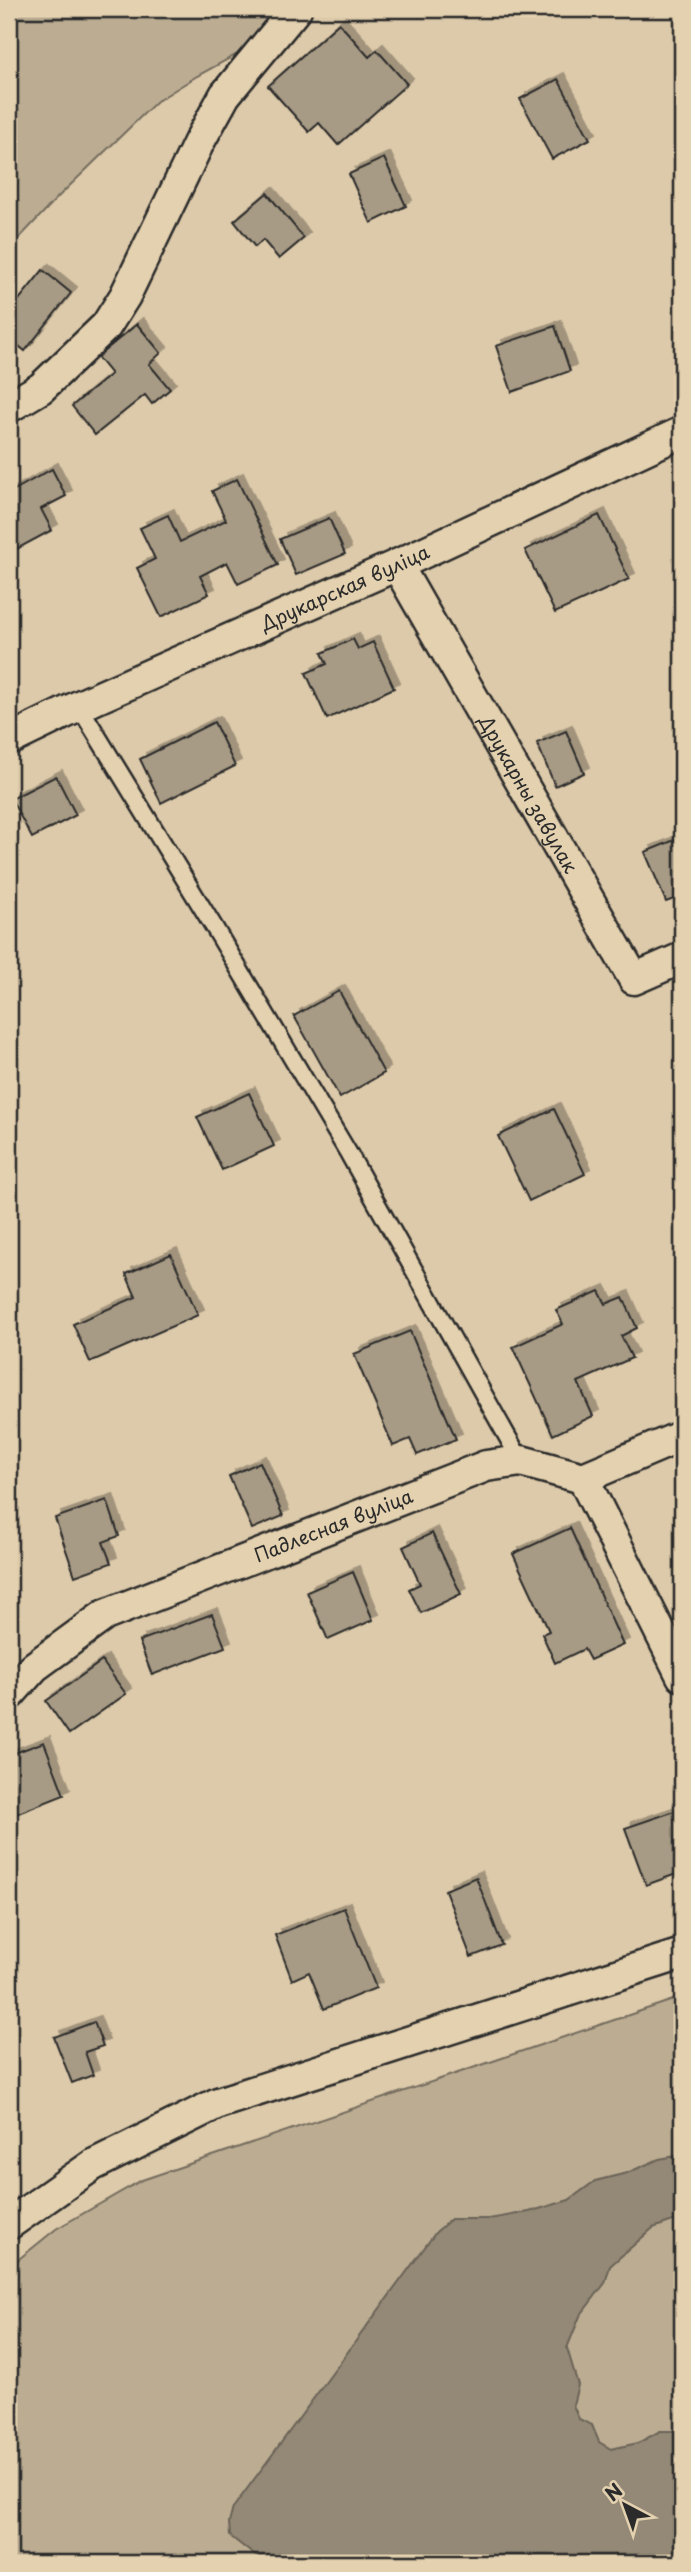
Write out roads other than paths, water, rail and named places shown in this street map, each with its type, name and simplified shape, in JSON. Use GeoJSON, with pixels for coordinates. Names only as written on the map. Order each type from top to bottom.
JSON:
{"type":"FeatureCollection","features":[{"type":"Feature","properties":{"kind":"street"},"geometry":{"type":"LineString","coordinates":[[9,407],[41,388],[106,327],[125,296],[199,142],[225,95],[296,9]]}},
{"type":"Feature","properties":{"kind":"street","name":"Друкарская вуліца"},"geometry":{"type":"LineString","coordinates":[[9,740],[79,706],[397,565],[682,432]]}},
{"type":"Feature","properties":{"kind":"street","name":"Друкарны завулак"},"geometry":{"type":"LineString","coordinates":[[397,565],[634,979],[682,958]]}},
{"type":"Feature","properties":{"kind":"street"},"geometry":{"type":"LineString","coordinates":[[682,1436],[583,1478],[682,1675]]}},
{"type":"Feature","properties":{"kind":"street","name":"Падлесная вуліца"},"geometry":{"type":"LineString","coordinates":[[9,1695],[34,1667],[105,1615],[486,1466],[521,1461],[583,1478]]}},
{"type":"Feature","properties":{"kind":"street"},"geometry":{"type":"LineString","coordinates":[[9,2224],[93,2165],[218,2102],[682,1954]]}},
{"type":"Feature","properties":{"kind":"lane"},"geometry":{"type":"LineString","coordinates":[[79,706],[349,1154],[521,1461]]}}]}
